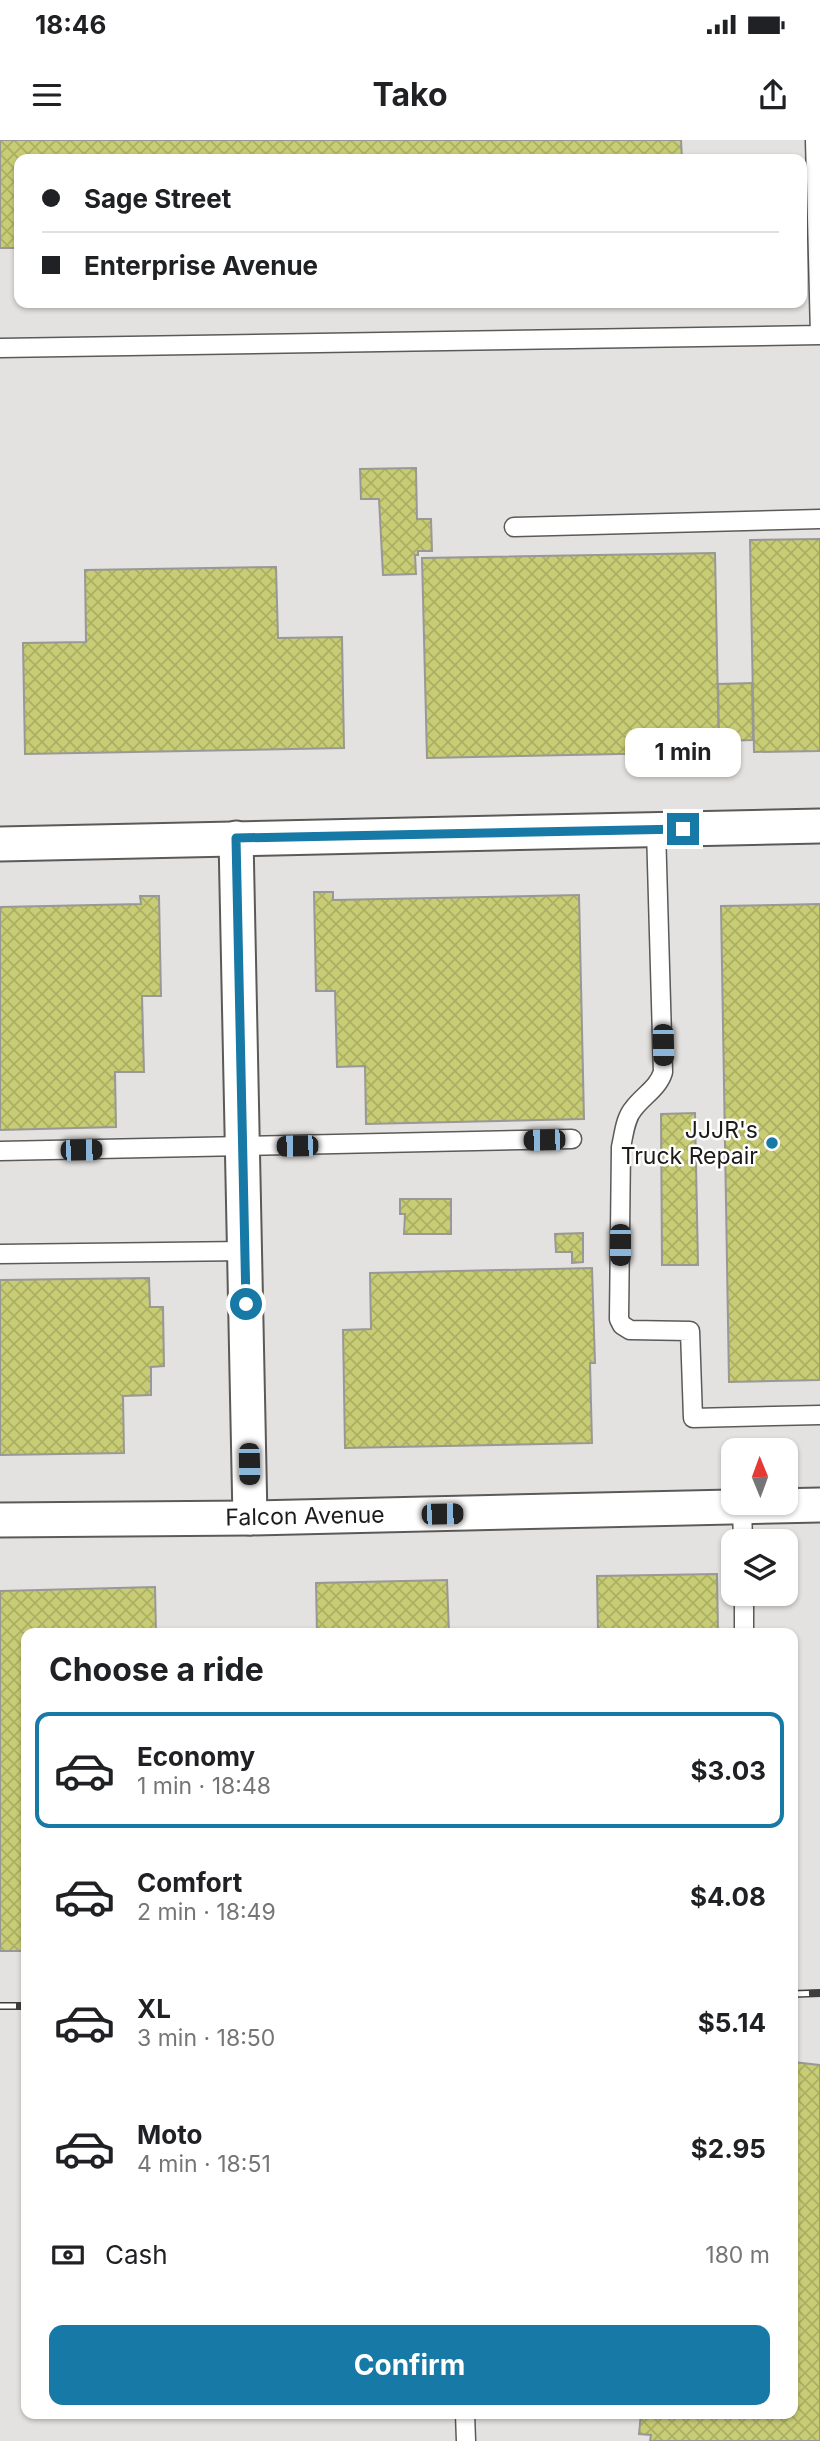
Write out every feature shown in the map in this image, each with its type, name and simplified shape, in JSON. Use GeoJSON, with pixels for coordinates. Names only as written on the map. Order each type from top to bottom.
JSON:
{"type":"FeatureCollection","features":[{"type":"Feature","properties":{"kind":"street"},"geometry":{"type":"LineString","coordinates":[[0,844],[820,826]]}},
{"type":"Feature","properties":{"kind":"street"},"geometry":{"type":"LineString","coordinates":[[236,838],[250,1518]]}},
{"type":"Feature","properties":{"kind":"street","name":"Falcon Avenue"},"geometry":{"type":"LineString","coordinates":[[798,1506],[820,1505]]}},
{"type":"Feature","properties":{"kind":"street","name":"Falcon Avenue"},"geometry":{"type":"LineString","coordinates":[[0,1520],[250,1518],[721,1507]]}},
{"type":"Feature","properties":{"kind":"lane"},"geometry":{"type":"LineString","coordinates":[[0,348],[820,335],[815,140]]}},
{"type":"Feature","properties":{"kind":"lane"},"geometry":{"type":"LineString","coordinates":[[514,527],[820,520]]}},
{"type":"Feature","properties":{"kind":"lane"},"geometry":{"type":"LineString","coordinates":[[656,830],[663,1072],[660,1081],[633,1109],[621,1147],[619,1319],[622,1325],[630,1330],[690,1331],[693,1418],[820,1415]]}},
{"type":"Feature","properties":{"kind":"lane"},"geometry":{"type":"LineString","coordinates":[[0,1151],[572,1139]]}},
{"type":"Feature","properties":{"kind":"lane"},"geometry":{"type":"LineString","coordinates":[[0,1254],[245,1251]]}},
{"type":"Feature","properties":{"kind":"lane"},"geometry":{"type":"LineString","coordinates":[[744,1606],[744,1628]]}},
{"type":"Feature","properties":{"kind":"lane"},"geometry":{"type":"LineString","coordinates":[[465,2419],[466,2441]]}},
{"type":"Feature","properties":{"kind":"building"},"geometry":{"type":"Polygon","coordinates":[[[0,140],[681,140],[682,154],[14,154],[14,248],[0,248],[0,140]]]}},
{"type":"Feature","properties":{"kind":"building"},"geometry":{"type":"Polygon","coordinates":[[[416,468],[417,519],[431,519],[432,551],[418,551],[418,555],[415,555],[416,574],[383,575],[379,499],[361,499],[360,469],[416,468]]]}},
{"type":"Feature","properties":{"kind":"building"},"geometry":{"type":"Polygon","coordinates":[[[820,539],[820,751],[754,752],[750,540],[820,539]]]}},
{"type":"Feature","properties":{"kind":"building"},"geometry":{"type":"Polygon","coordinates":[[[715,553],[719,752],[427,758],[422,558],[715,553]]]}},
{"type":"Feature","properties":{"kind":"building"},"geometry":{"type":"Polygon","coordinates":[[[276,567],[278,638],[342,637],[344,748],[25,754],[23,643],[86,642],[85,570],[276,567]]]}},
{"type":"Feature","properties":{"kind":"building"},"geometry":{"type":"Polygon","coordinates":[[[752,683],[753,740],[719,741],[718,684],[752,683]]]}},
{"type":"Feature","properties":{"kind":"building"},"geometry":{"type":"Polygon","coordinates":[[[314,892],[333,892],[333,900],[579,895],[584,1119],[366,1124],[365,1066],[337,1067],[335,991],[316,991],[314,892]]]}},
{"type":"Feature","properties":{"kind":"building"},"geometry":{"type":"Polygon","coordinates":[[[140,896],[159,896],[161,996],[142,996],[144,1072],[115,1072],[116,1127],[0,1130],[0,907],[141,904],[140,896]]]}},
{"type":"Feature","properties":{"kind":"building","name":"JJJR's Truck Repair"},"geometry":{"type":"Polygon","coordinates":[[[820,904],[820,1380],[729,1382],[721,906],[820,904]]]}},
{"type":"Feature","properties":{"kind":"building"},"geometry":{"type":"Polygon","coordinates":[[[695,1113],[698,1265],[662,1265],[661,1114],[695,1113]]]}},
{"type":"Feature","properties":{"kind":"building"},"geometry":{"type":"Polygon","coordinates":[[[400,1199],[451,1199],[451,1234],[404,1234],[405,1214],[400,1214],[400,1199]]]}},
{"type":"Feature","properties":{"kind":"building"},"geometry":{"type":"Polygon","coordinates":[[[583,1233],[583,1262],[572,1263],[572,1252],[556,1252],[555,1234],[583,1233]]]}},
{"type":"Feature","properties":{"kind":"building"},"geometry":{"type":"Polygon","coordinates":[[[592,1268],[595,1363],[590,1363],[592,1443],[345,1448],[343,1330],[371,1329],[370,1273],[592,1268]]]}},
{"type":"Feature","properties":{"kind":"building"},"geometry":{"type":"Polygon","coordinates":[[[149,1278],[150,1307],[163,1307],[164,1366],[151,1367],[151,1395],[123,1396],[124,1453],[0,1455],[0,1280],[149,1278]]]}},
{"type":"Feature","properties":{"kind":"building"},"geometry":{"type":"Polygon","coordinates":[[[717,1574],[718,1628],[598,1628],[597,1576],[717,1574]]]}},
{"type":"Feature","properties":{"kind":"building"},"geometry":{"type":"Polygon","coordinates":[[[447,1580],[449,1628],[317,1628],[316,1583],[447,1580]]]}},
{"type":"Feature","properties":{"kind":"building"},"geometry":{"type":"Polygon","coordinates":[[[155,1587],[156,1628],[21,1628],[21,1951],[0,1951],[0,1591],[155,1587]]]}},
{"type":"Feature","properties":{"kind":"building"},"geometry":{"type":"Polygon","coordinates":[[[798,2063],[820,2065],[820,2441],[650,2441],[651,2435],[639,2434],[640,2419],[798,2419],[798,2063]]]}},
{"type":"Feature","properties":{"kind":"railway"},"geometry":{"type":"LineString","coordinates":[[798,1994],[820,1993]]}},
{"type":"Feature","properties":{"kind":"railway"},"geometry":{"type":"LineString","coordinates":[[0,2006],[21,2006]]}},
{"type":"Feature","properties":{"kind":"place","name":"JJJR's Truck Repair"},"geometry":{"type":"Point","coordinates":[772,1143]}},
{"type":"Feature","properties":{"kind":"route"},"geometry":{"type":"LineString","coordinates":[[246,1304],[236,838],[683,829]]}}]}
